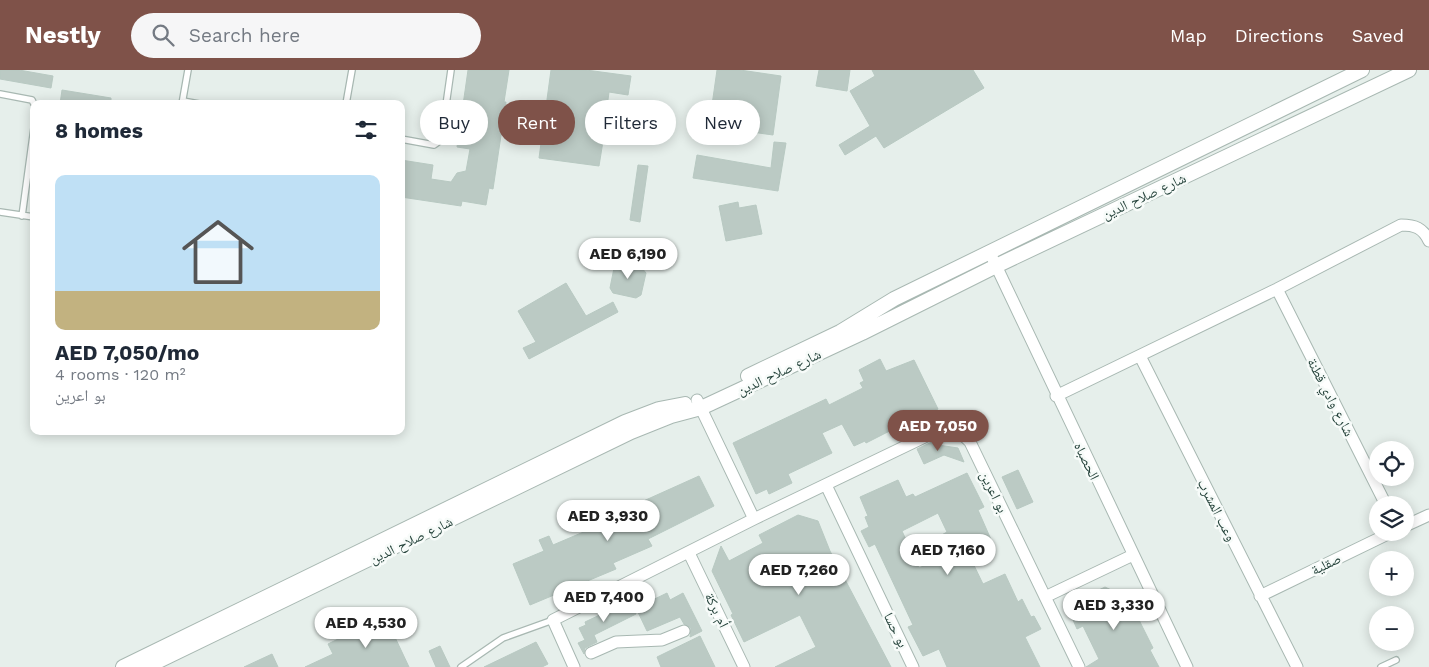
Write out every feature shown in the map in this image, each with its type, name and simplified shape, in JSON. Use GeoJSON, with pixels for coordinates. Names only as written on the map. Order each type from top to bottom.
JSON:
{"type":"FeatureCollection","features":[{"type":"Feature","properties":{"kind":"street","name":"شارع صلاح الدين"},"geometry":{"type":"LineString","coordinates":[[146,667],[639,429],[862,333],[993,259],[1337,77],[1362,70]]}},
{"type":"Feature","properties":{"kind":"street","name":"شارع صلاح الدين"},"geometry":{"type":"LineString","coordinates":[[993,259],[1409,70]]}},
{"type":"Feature","properties":{"kind":"street"},"geometry":{"type":"LineString","coordinates":[[1337,77],[1344,101]]}},
{"type":"Feature","properties":{"kind":"street"},"geometry":{"type":"LineString","coordinates":[[1056,396],[1277,289],[1401,225],[1418,227],[1426,234],[1429,241]]}},
{"type":"Feature","properties":{"kind":"street","name":"الحصباه"},"geometry":{"type":"LineString","coordinates":[[993,259],[1056,396],[1187,667]]}},
{"type":"Feature","properties":{"kind":"street","name":"شارع وادي قطنة"},"geometry":{"type":"LineString","coordinates":[[1277,289],[1381,496]]}},
{"type":"Feature","properties":{"kind":"street","name":"وعب المشرب"},"geometry":{"type":"LineString","coordinates":[[1140,356],[1293,666]]}},
{"type":"Feature","properties":{"kind":"street","name":"شارع صلاح الدين"},"geometry":{"type":"LineString","coordinates":[[123,667],[625,422],[659,409],[699,404]]}},
{"type":"Feature","properties":{"kind":"street"},"geometry":{"type":"LineString","coordinates":[[699,404],[754,519]]}},
{"type":"Feature","properties":{"kind":"street","name":"بو اعرين"},"geometry":{"type":"LineString","coordinates":[[553,620],[754,519],[937,431],[955,430],[970,442],[1079,667]]}},
{"type":"Feature","properties":{"kind":"street","name":"بو حسا"},"geometry":{"type":"LineString","coordinates":[[826,485],[914,667]]}},
{"type":"Feature","properties":{"kind":"street"},"geometry":{"type":"LineString","coordinates":[[1414,522],[1429,515]]}},
{"type":"Feature","properties":{"kind":"street","name":"صقلية"},"geometry":{"type":"LineString","coordinates":[[1260,596],[1373,541]]}},
{"type":"Feature","properties":{"kind":"street","name":"أم بركة"},"geometry":{"type":"LineString","coordinates":[[689,553],[744,667]]}},
{"type":"Feature","properties":{"kind":"street"},"geometry":{"type":"LineString","coordinates":[[1044,597],[1133,555]]}},
{"type":"Feature","properties":{"kind":"street"},"geometry":{"type":"LineString","coordinates":[[553,620],[572,664],[588,654],[616,642],[662,640],[684,631]]}},
{"type":"Feature","properties":{"kind":"lane"},"geometry":{"type":"LineString","coordinates":[[182,100],[188,70]]}},
{"type":"Feature","properties":{"kind":"lane"},"geometry":{"type":"LineString","coordinates":[[347,100],[352,70]]}},
{"type":"Feature","properties":{"kind":"lane"},"geometry":{"type":"LineString","coordinates":[[405,140],[434,145],[441,140],[451,70]]}},
{"type":"Feature","properties":{"kind":"lane"},"geometry":{"type":"LineString","coordinates":[[0,94],[32,100]]}},
{"type":"Feature","properties":{"kind":"lane"},"geometry":{"type":"LineString","coordinates":[[22,216],[30,157]]}},
{"type":"Feature","properties":{"kind":"lane"},"geometry":{"type":"LineString","coordinates":[[0,212],[30,217]]}},
{"type":"Feature","properties":{"kind":"lane"},"geometry":{"type":"LineString","coordinates":[[461,667],[503,638],[553,620]]}},
{"type":"Feature","properties":{"kind":"lane"},"geometry":{"type":"LineString","coordinates":[[1381,667],[1396,660]]}},
{"type":"Feature","properties":{"kind":"building"},"geometry":{"type":"Polygon","coordinates":[[[0,70],[19,70],[53,76],[51,88],[0,79],[0,70]]]}},
{"type":"Feature","properties":{"kind":"building"},"geometry":{"type":"Polygon","coordinates":[[[468,70],[509,70],[504,100],[498,100],[498,145],[500,145],[493,189],[489,188],[486,205],[462,201],[461,206],[405,198],[405,161],[433,165],[431,179],[451,182],[457,173],[466,171],[470,149],[457,147],[457,145],[488,145],[488,100],[464,100],[468,70]]]}},
{"type":"Feature","properties":{"kind":"building"},"geometry":{"type":"Polygon","coordinates":[[[551,70],[586,70],[631,76],[628,95],[609,92],[608,100],[585,100],[585,145],[602,145],[599,166],[539,158],[541,145],[575,145],[575,100],[547,100],[551,70]]]}},
{"type":"Feature","properties":{"kind":"building"},"geometry":{"type":"Polygon","coordinates":[[[717,70],[740,70],[781,76],[773,135],[760,133],[760,100],[713,100],[717,70]]]}},
{"type":"Feature","properties":{"kind":"building"},"geometry":{"type":"Polygon","coordinates":[[[819,70],[850,70],[847,91],[816,86],[819,70]]]}},
{"type":"Feature","properties":{"kind":"building"},"geometry":{"type":"Polygon","coordinates":[[[872,70],[973,70],[984,88],[884,148],[876,136],[845,155],[839,145],[870,126],[850,91],[875,76],[872,70]]]}},
{"type":"Feature","properties":{"kind":"building"},"geometry":{"type":"Polygon","coordinates":[[[62,90],[111,98],[111,100],[61,100],[62,90]]]}},
{"type":"Feature","properties":{"kind":"building"},"geometry":{"type":"Polygon","coordinates":[[[774,142],[786,143],[778,191],[693,178],[697,155],[771,168],[774,142]]]}},
{"type":"Feature","properties":{"kind":"building"},"geometry":{"type":"Polygon","coordinates":[[[638,165],[648,166],[640,222],[630,220],[638,165]]]}},
{"type":"Feature","properties":{"kind":"building"},"geometry":{"type":"Polygon","coordinates":[[[738,202],[739,208],[756,205],[762,234],[726,241],[719,206],[738,202]]]}},
{"type":"Feature","properties":{"kind":"building"},"geometry":{"type":"Polygon","coordinates":[[[621,263],[641,267],[646,273],[641,295],[636,298],[613,293],[610,288],[614,268],[621,263]]]}},
{"type":"Feature","properties":{"kind":"building"},"geometry":{"type":"Polygon","coordinates":[[[566,283],[586,316],[613,302],[618,312],[529,359],[523,348],[536,342],[518,311],[566,283]]]}},
{"type":"Feature","properties":{"kind":"building"},"geometry":{"type":"Polygon","coordinates":[[[880,359],[886,371],[914,360],[938,409],[926,415],[925,413],[866,443],[865,441],[854,446],[842,424],[822,433],[832,453],[788,474],[792,483],[769,494],[767,489],[756,494],[733,443],[826,399],[829,405],[863,388],[860,383],[864,381],[859,370],[880,359]]]}},
{"type":"Feature","properties":{"kind":"building"},"geometry":{"type":"Polygon","coordinates":[[[936,440],[938,445],[958,448],[964,462],[944,455],[924,464],[917,449],[936,440]]]}},
{"type":"Feature","properties":{"kind":"building"},"geometry":{"type":"Polygon","coordinates":[[[1018,470],[1033,502],[1017,509],[1002,477],[1018,470]]]}},
{"type":"Feature","properties":{"kind":"building"},"geometry":{"type":"Polygon","coordinates":[[[967,473],[984,507],[978,510],[993,544],[969,555],[983,584],[1005,574],[1018,602],[1022,599],[1031,617],[1034,616],[1041,629],[1025,637],[1040,667],[947,667],[939,649],[923,656],[908,627],[913,625],[875,544],[869,547],[861,531],[869,527],[865,517],[868,516],[860,497],[898,480],[906,497],[913,494],[915,497],[967,473]],[[938,513],[902,531],[919,568],[947,555],[938,537],[947,532],[938,513]]]}},
{"type":"Feature","properties":{"kind":"building"},"geometry":{"type":"Polygon","coordinates":[[[699,476],[714,506],[648,539],[652,546],[613,563],[616,569],[530,605],[513,564],[544,551],[539,540],[549,536],[553,545],[600,525],[599,521],[699,476]]]}},
{"type":"Feature","properties":{"kind":"building"},"geometry":{"type":"Polygon","coordinates":[[[798,515],[818,521],[830,551],[891,667],[775,667],[816,647],[800,615],[744,642],[712,571],[721,546],[729,561],[763,543],[759,535],[798,515]]]}},
{"type":"Feature","properties":{"kind":"building"},"geometry":{"type":"Polygon","coordinates":[[[1105,587],[1128,598],[1153,648],[1150,650],[1159,667],[1086,667],[1099,659],[1083,626],[1077,629],[1073,620],[1080,599],[1105,587]]]}},
{"type":"Feature","properties":{"kind":"building"},"geometry":{"type":"Polygon","coordinates":[[[667,593],[670,600],[683,593],[702,631],[690,637],[691,628],[684,624],[680,617],[647,631],[636,608],[667,593]]]}},
{"type":"Feature","properties":{"kind":"building"},"geometry":{"type":"Polygon","coordinates":[[[629,601],[636,614],[594,635],[597,642],[585,648],[584,654],[578,643],[585,640],[579,628],[586,625],[585,622],[629,601]]]}},
{"type":"Feature","properties":{"kind":"building"},"geometry":{"type":"Polygon","coordinates":[[[385,616],[409,667],[305,667],[333,654],[328,644],[385,616]]]}},
{"type":"Feature","properties":{"kind":"building"},"geometry":{"type":"Polygon","coordinates":[[[700,636],[715,667],[661,667],[657,657],[700,636]]]}},
{"type":"Feature","properties":{"kind":"building"},"geometry":{"type":"Polygon","coordinates":[[[536,642],[548,664],[542,667],[484,667],[536,642]]]}},
{"type":"Feature","properties":{"kind":"building"},"geometry":{"type":"Polygon","coordinates":[[[440,646],[450,667],[436,667],[429,651],[440,646]]]}},
{"type":"Feature","properties":{"kind":"building"},"geometry":{"type":"Polygon","coordinates":[[[272,654],[278,667],[244,667],[272,654]]]}}]}
